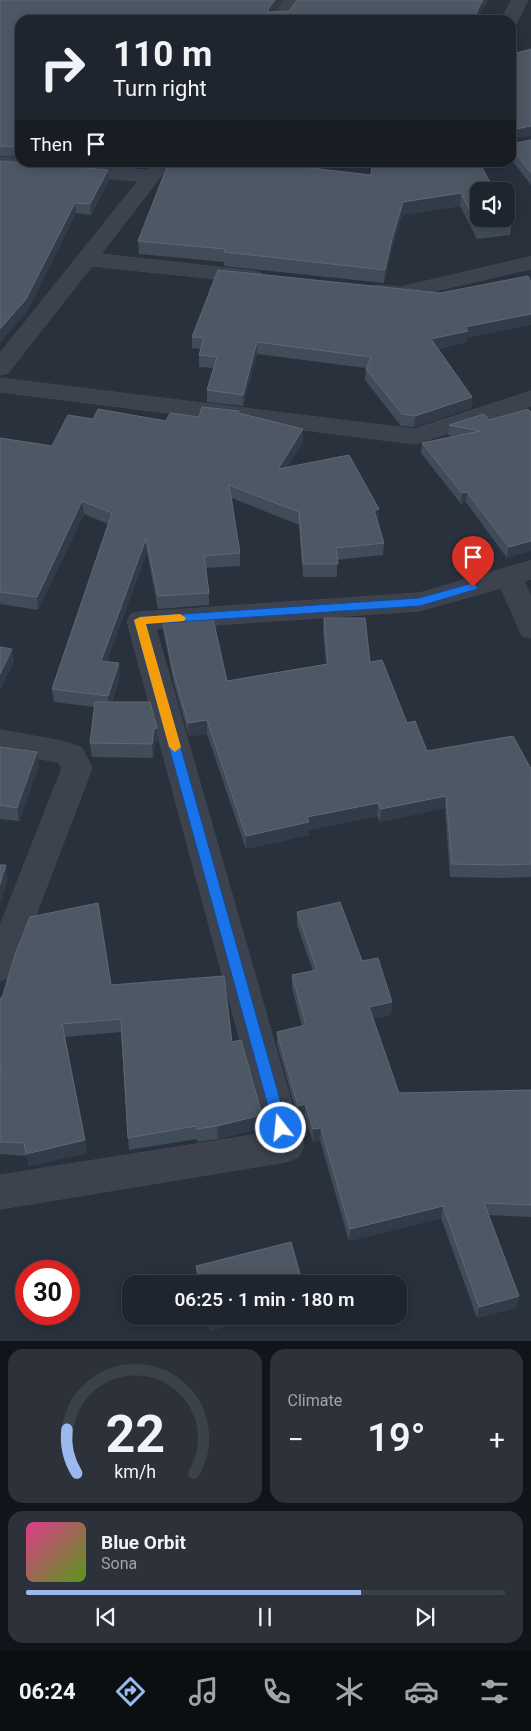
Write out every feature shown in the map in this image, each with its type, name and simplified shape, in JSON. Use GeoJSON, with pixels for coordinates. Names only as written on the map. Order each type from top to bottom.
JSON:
{"type":"FeatureCollection","features":[{"type":"Feature","properties":{"kind":"street"},"geometry":{"type":"LineString","coordinates":[[282,15],[294,0]]}},
{"type":"Feature","properties":{"kind":"street"},"geometry":{"type":"LineString","coordinates":[[512,15],[520,0]]}},
{"type":"Feature","properties":{"kind":"street"},"geometry":{"type":"LineString","coordinates":[[0,163],[15,164]]}},
{"type":"Feature","properties":{"kind":"street"},"geometry":{"type":"LineString","coordinates":[[105,167],[158,169]]}},
{"type":"Feature","properties":{"kind":"street"},"geometry":{"type":"LineString","coordinates":[[4,357],[87,259],[158,169]]}},
{"type":"Feature","properties":{"kind":"street"},"geometry":{"type":"LineString","coordinates":[[87,259],[273,280]]}},
{"type":"Feature","properties":{"kind":"street"},"geometry":{"type":"LineString","coordinates":[[361,289],[400,293],[531,263]]}},
{"type":"Feature","properties":{"kind":"street"},"geometry":{"type":"LineString","coordinates":[[0,385],[415,437],[531,398]]}},
{"type":"Feature","properties":{"kind":"street"},"geometry":{"type":"LineString","coordinates":[[0,1192],[286,1146],[140,620],[420,602],[520,573],[531,629]]}},
{"type":"Feature","properties":{"kind":"street"},"geometry":{"type":"LineString","coordinates":[[0,741],[62,752],[72,756],[77,768],[0,967]]}},
{"type":"Feature","properties":{"kind":"building"},"geometry":{"type":"Polygon","coordinates":[[[0,0],[275,0],[268,9],[268,12],[289,11],[297,0],[483,0],[475,15],[15,15],[15,147],[0,146],[0,0]]]}},
{"type":"Feature","properties":{"kind":"building"},"geometry":{"type":"Polygon","coordinates":[[[531,49],[531,126],[516,129],[516,53],[531,49]]]}},
{"type":"Feature","properties":{"kind":"building"},"geometry":{"type":"Polygon","coordinates":[[[531,140],[531,173],[516,154],[516,143],[531,140]]]}},
{"type":"Feature","properties":{"kind":"building"},"geometry":{"type":"Polygon","coordinates":[[[0,161],[15,162],[15,167],[72,167],[108,170],[90,204],[75,203],[26,299],[0,329],[0,161]]]}},
{"type":"Feature","properties":{"kind":"building"},"geometry":{"type":"Polygon","coordinates":[[[167,167],[303,167],[371,175],[372,167],[482,167],[490,182],[470,182],[470,210],[461,193],[403,202],[385,270],[224,252],[225,249],[138,241],[167,167]]]}},
{"type":"Feature","properties":{"kind":"building"},"geometry":{"type":"Polygon","coordinates":[[[218,270],[440,293],[528,276],[531,282],[531,314],[465,327],[468,331],[431,339],[472,397],[415,416],[402,414],[366,369],[371,357],[257,342],[243,395],[207,390],[217,357],[199,355],[204,338],[192,337],[218,270]]]}},
{"type":"Feature","properties":{"kind":"building"},"geometry":{"type":"Polygon","coordinates":[[[202,407],[239,411],[238,413],[303,429],[278,469],[349,455],[379,509],[374,510],[384,543],[336,548],[338,564],[303,564],[299,512],[229,485],[240,553],[204,556],[209,593],[158,596],[146,539],[101,661],[119,663],[108,696],[52,689],[112,513],[82,501],[37,597],[0,592],[0,438],[52,446],[68,415],[93,419],[98,409],[166,421],[170,413],[199,417],[202,407]]]}},
{"type":"Feature","properties":{"kind":"building"},"geometry":{"type":"Polygon","coordinates":[[[528,409],[531,411],[531,541],[509,547],[467,492],[462,493],[422,443],[480,431],[449,425],[484,414],[489,420],[528,409]]]}},
{"type":"Feature","properties":{"kind":"building"},"geometry":{"type":"Polygon","coordinates":[[[212,614],[227,681],[328,664],[324,618],[365,618],[370,662],[382,660],[407,723],[415,721],[427,751],[513,736],[531,769],[531,864],[452,864],[446,796],[381,809],[378,803],[307,817],[309,822],[246,836],[207,720],[188,723],[173,671],[162,617],[212,614]]]}},
{"type":"Feature","properties":{"kind":"building"},"geometry":{"type":"Polygon","coordinates":[[[0,647],[12,649],[0,674],[0,647]]]}},
{"type":"Feature","properties":{"kind":"building"},"geometry":{"type":"Polygon","coordinates":[[[95,702],[150,702],[157,728],[154,729],[152,744],[90,743],[95,702]]]}},
{"type":"Feature","properties":{"kind":"building"},"geometry":{"type":"Polygon","coordinates":[[[0,747],[37,752],[17,808],[0,805],[0,747]]]}},
{"type":"Feature","properties":{"kind":"building"},"geometry":{"type":"Polygon","coordinates":[[[0,865],[6,865],[0,884],[0,865]]]}},
{"type":"Feature","properties":{"kind":"building"},"geometry":{"type":"Polygon","coordinates":[[[340,902],[362,961],[378,958],[392,1002],[369,1007],[399,1093],[531,1090],[531,1205],[484,1203],[519,1296],[479,1307],[443,1206],[350,1229],[321,1128],[313,1129],[305,1104],[298,1106],[277,1032],[306,1025],[292,975],[317,970],[297,912],[340,902]]]}},
{"type":"Feature","properties":{"kind":"building"},"geometry":{"type":"Polygon","coordinates":[[[98,903],[111,985],[224,976],[232,1042],[241,1040],[262,1115],[217,1126],[197,1129],[196,1126],[128,1138],[121,1019],[62,1024],[85,1140],[26,1154],[24,1143],[0,1142],[0,998],[2,998],[15,955],[30,917],[98,903]]]}},
{"type":"Feature","properties":{"kind":"building"},"geometry":{"type":"Polygon","coordinates":[[[291,1242],[300,1275],[198,1275],[196,1266],[291,1242]]]}},
{"type":"Feature","properties":{"kind":"slow traffic"},"geometry":{"type":"LineString","coordinates":[[175,747],[140,620],[180,618]]}},
{"type":"Feature","properties":{"kind":"route"},"geometry":{"type":"LineString","coordinates":[[281,1128],[140,620],[420,602],[473,587]]}}]}
